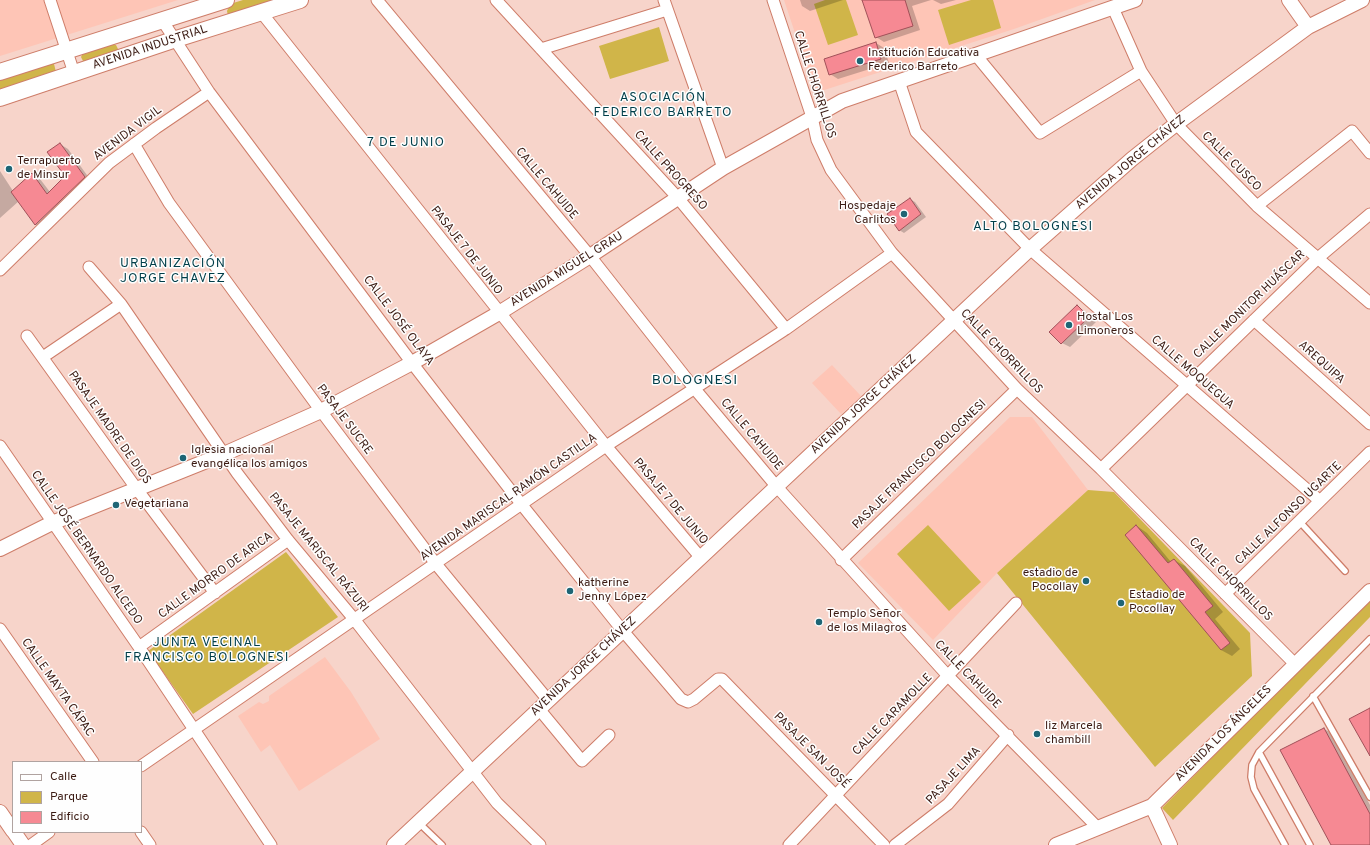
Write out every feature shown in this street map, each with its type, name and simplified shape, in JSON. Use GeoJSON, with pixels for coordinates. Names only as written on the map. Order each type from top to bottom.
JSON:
{"type":"FeatureCollection","features":[{"type":"Feature","properties":{"kind":"main road","name":"AVENIDA INDUSTRIAL"},"geometry":{"type":"LineString","coordinates":[[0,98],[130,54],[300,0]]}},
{"type":"Feature","properties":{"kind":"main road","name":"AVENIDA INDUSTRIAL"},"geometry":{"type":"LineString","coordinates":[[0,72],[219,2]]}},
{"type":"Feature","properties":{"kind":"main road"},"geometry":{"type":"LineString","coordinates":[[219,2],[219,25]]}},
{"type":"Feature","properties":{"kind":"main road"},"geometry":{"type":"LineString","coordinates":[[122,33],[130,54]]}},
{"type":"Feature","properties":{"kind":"street"},"geometry":{"type":"LineString","coordinates":[[50,0],[74,74]]}},
{"type":"Feature","properties":{"kind":"street","name":"CALLE CAHUIDE"},"geometry":{"type":"LineString","coordinates":[[377,0],[590,256],[694,388],[777,487],[841,560],[948,676],[1008,735],[1098,828]]}},
{"type":"Feature","properties":{"kind":"street","name":"CALLE PROGRESO"},"geometry":{"type":"LineString","coordinates":[[496,0],[678,198],[786,329]]}},
{"type":"Feature","properties":{"kind":"street","name":"CALLE CHORRILLOS"},"geometry":{"type":"LineString","coordinates":[[773,0],[812,117],[817,140],[831,170],[892,253],[1017,389],[1101,469],[1295,664]]}},
{"type":"Feature","properties":{"kind":"street","name":"AVENIDA MIGUEL GRAU"},"geometry":{"type":"LineString","coordinates":[[0,549],[52,522],[224,454],[321,411],[412,363],[499,313],[590,256],[723,168],[842,101],[1135,0]]}},
{"type":"Feature","properties":{"kind":"street","name":"AVENIDA JORGE CHÁVEZ"},"geometry":{"type":"LineString","coordinates":[[394,845],[1030,249],[1132,159],[1176,124],[1308,27],[1362,0]]}},
{"type":"Feature","properties":{"kind":"street"},"geometry":{"type":"LineString","coordinates":[[1293,2],[1308,27]]}},
{"type":"Feature","properties":{"kind":"street"},"geometry":{"type":"LineString","coordinates":[[541,49],[665,5],[723,168]]}},
{"type":"Feature","properties":{"kind":"street","name":"CALLE CUSCO"},"geometry":{"type":"LineString","coordinates":[[1113,8],[1141,71],[1176,124],[1257,206],[1370,303]]}},
{"type":"Feature","properties":{"kind":"street","name":"PASAJE 7 DE JUNIO"},"geometry":{"type":"LineString","coordinates":[[261,12],[606,446],[701,558]]}},
{"type":"Feature","properties":{"kind":"street","name":"CALLE JOSÉ OLAYA"},"geometry":{"type":"LineString","coordinates":[[162,20],[173,40],[209,92],[412,363],[522,505],[623,631],[682,699],[688,702],[694,699],[718,679]]}},
{"type":"Feature","properties":{"kind":"street"},"geometry":{"type":"LineString","coordinates":[[976,54],[1040,132],[1141,71]]}},
{"type":"Feature","properties":{"kind":"street","name":"CALLE MOQUEGUA"},"geometry":{"type":"LineString","coordinates":[[899,82],[916,132],[1030,249],[1320,501]]}},
{"type":"Feature","properties":{"kind":"street","name":"AVENIDA VIGIL"},"geometry":{"type":"LineString","coordinates":[[0,270],[86,185],[134,144],[209,92]]}},
{"type":"Feature","properties":{"kind":"street"},"geometry":{"type":"LineString","coordinates":[[1257,206],[1352,131],[1370,153]]}},
{"type":"Feature","properties":{"kind":"street","name":"PASAJE SUCRE"},"geometry":{"type":"LineString","coordinates":[[134,144],[169,203],[321,411],[544,705],[582,761],[609,735]]}},
{"type":"Feature","properties":{"kind":"street","name":"CALLE MONITOR HUÁSCAR"},"geometry":{"type":"LineString","coordinates":[[1101,469],[1318,258],[1370,214]]}},
{"type":"Feature","properties":{"kind":"street","name":"AVENIDA MARISCAL RAMÓN CASTILLA"},"geometry":{"type":"LineString","coordinates":[[142,765],[195,731],[354,619],[606,446],[786,329],[892,253]]}},
{"type":"Feature","properties":{"kind":"street","name":"PASAJE MARISCAL RÁZURI"},"geometry":{"type":"LineString","coordinates":[[89,267],[121,304],[224,454],[288,540],[354,619],[497,803],[540,845]]}},
{"type":"Feature","properties":{"kind":"street"},"geometry":{"type":"LineString","coordinates":[[43,357],[121,304]]}},
{"type":"Feature","properties":{"kind":"street","name":"AREQUIPA"},"geometry":{"type":"LineString","coordinates":[[1254,320],[1370,424]]}},
{"type":"Feature","properties":{"kind":"street","name":"PASAJE MADRE DE DIOS"},"geometry":{"type":"LineString","coordinates":[[27,336],[136,488],[215,593]]}},
{"type":"Feature","properties":{"kind":"street","name":"PASAJE FRANCISCO BOLOGNESI"},"geometry":{"type":"LineString","coordinates":[[841,560],[1017,389]]}},
{"type":"Feature","properties":{"kind":"street","name":"CALLE JOSÉ BERNARDO ALCEDO"},"geometry":{"type":"LineString","coordinates":[[0,446],[139,647],[272,845]]}},
{"type":"Feature","properties":{"kind":"street","name":"CALLE ALFONSO UGARTE"},"geometry":{"type":"LineString","coordinates":[[1225,594],[1370,452]]}},
{"type":"Feature","properties":{"kind":"street","name":"CALLE MORRO DE ARICA"},"geometry":{"type":"LineString","coordinates":[[139,647],[288,540]]}},
{"type":"Feature","properties":{"kind":"street","name":"AVENIDA LOS ÁNGELES"},"geometry":{"type":"LineString","coordinates":[[1056,845],[1152,806],[1370,590]]}},
{"type":"Feature","properties":{"kind":"street","name":"CALLE CARAMOLLE"},"geometry":{"type":"LineString","coordinates":[[789,845],[1016,603]]}},
{"type":"Feature","properties":{"kind":"street","name":"CALLE MAYTA CÁPAC"},"geometry":{"type":"LineString","coordinates":[[0,629],[92,761]]}},
{"type":"Feature","properties":{"kind":"street","name":"PASAJE SAN JOSÉ"},"geometry":{"type":"LineString","coordinates":[[718,679],[725,681],[884,845]]}},
{"type":"Feature","properties":{"kind":"street","name":"PASAJE LIMA"},"geometry":{"type":"LineString","coordinates":[[895,845],[948,804],[1008,735]]}},
{"type":"Feature","properties":{"kind":"street"},"geometry":{"type":"LineString","coordinates":[[1152,806],[1170,845]]}},
{"type":"Feature","properties":{"kind":"street"},"geometry":{"type":"LineString","coordinates":[[0,812],[12,830]]}},
{"type":"Feature","properties":{"kind":"street"},"geometry":{"type":"LineString","coordinates":[[14,833],[23,845]]}},
{"type":"Feature","properties":{"kind":"street"},"geometry":{"type":"LineString","coordinates":[[31,845],[48,833]]}},
{"type":"Feature","properties":{"kind":"street"},"geometry":{"type":"LineString","coordinates":[[142,833],[150,845]]}},
{"type":"Feature","properties":{"kind":"lane"},"geometry":{"type":"LineString","coordinates":[[1300,522],[1346,571]]}},
{"type":"Feature","properties":{"kind":"lane"},"geometry":{"type":"LineString","coordinates":[[1285,845],[1254,789],[1250,776],[1252,766],[1259,752],[1370,640]]}},
{"type":"Feature","properties":{"kind":"lane"},"geometry":{"type":"LineString","coordinates":[[1313,696],[1370,797]]}},
{"type":"Feature","properties":{"kind":"lane"},"geometry":{"type":"LineString","coordinates":[[1259,752],[1310,845]]}},
{"type":"Feature","properties":{"kind":"lane"},"geometry":{"type":"LineString","coordinates":[[419,822],[442,845]]}},
{"type":"Feature","properties":{"kind":"shaded area"},"geometry":{"type":"Polygon","coordinates":[[[0,0],[178,0],[0,56],[0,0]]]}},
{"type":"Feature","properties":{"kind":"shaded area","name":"Institución Educativa Federico Barreto"},"geometry":{"type":"Polygon","coordinates":[[[784,0],[1095,0],[1014,29],[815,93],[784,0]]]}},
{"type":"Feature","properties":{"kind":"shaded area"},"geometry":{"type":"Polygon","coordinates":[[[832,365],[861,396],[841,414],[812,383],[832,365]]]}},
{"type":"Feature","properties":{"kind":"shaded area"},"geometry":{"type":"Polygon","coordinates":[[[1010,417],[1032,417],[1088,490],[997,573],[933,640],[858,563],[1010,417]]]}},
{"type":"Feature","properties":{"kind":"shaded area"},"geometry":{"type":"Polygon","coordinates":[[[325,657],[351,692],[380,739],[299,791],[270,745],[261,752],[238,716],[259,702],[263,704],[269,701],[269,696],[325,657]]]}},
{"type":"Feature","properties":{"kind":"green space"},"geometry":{"type":"Polygon","coordinates":[[[243,0],[289,0],[228,16],[227,11],[230,4],[243,0]]]}},
{"type":"Feature","properties":{"kind":"green space"},"geometry":{"type":"Polygon","coordinates":[[[825,0],[846,0],[858,35],[828,45],[814,4],[825,0]]]}},
{"type":"Feature","properties":{"kind":"green space"},"geometry":{"type":"Polygon","coordinates":[[[971,0],[993,0],[1001,28],[949,45],[938,10],[971,0]]]}},
{"type":"Feature","properties":{"kind":"green space"},"geometry":{"type":"Polygon","coordinates":[[[659,27],[669,61],[610,79],[599,46],[659,27]]]}},
{"type":"Feature","properties":{"kind":"green space"},"geometry":{"type":"Polygon","coordinates":[[[111,44],[116,45],[118,49],[117,52],[87,62],[83,61],[81,57],[83,53],[111,44]]]}},
{"type":"Feature","properties":{"kind":"green space"},"geometry":{"type":"Polygon","coordinates":[[[50,63],[54,64],[56,72],[0,91],[0,80],[50,63]]]}},
{"type":"Feature","properties":{"kind":"green space","name":"Estadio de Pocollay"},"geometry":{"type":"Polygon","coordinates":[[[1088,490],[1114,492],[1250,633],[1252,676],[1155,767],[997,573],[1088,490]]]}},
{"type":"Feature","properties":{"kind":"green space"},"geometry":{"type":"Polygon","coordinates":[[[928,525],[981,582],[949,611],[897,554],[928,525]]]}},
{"type":"Feature","properties":{"kind":"green space"},"geometry":{"type":"Polygon","coordinates":[[[286,552],[338,617],[193,714],[148,651],[286,552]]]}},
{"type":"Feature","properties":{"kind":"green space"},"geometry":{"type":"Polygon","coordinates":[[[1370,598],[1370,617],[1173,820],[1162,808],[1370,598]]]}},
{"type":"Feature","properties":{"kind":"building"},"geometry":{"type":"Polygon","coordinates":[[[862,0],[905,0],[913,26],[875,38],[862,0]]]}},
{"type":"Feature","properties":{"kind":"building"},"geometry":{"type":"Polygon","coordinates":[[[876,42],[881,59],[829,75],[824,59],[876,42]]]}},
{"type":"Feature","properties":{"kind":"building"},"geometry":{"type":"Polygon","coordinates":[[[60,143],[85,177],[35,225],[11,192],[32,173],[47,194],[65,176],[47,152],[60,143]]]}},
{"type":"Feature","properties":{"kind":"building"},"geometry":{"type":"Polygon","coordinates":[[[910,198],[921,214],[899,231],[887,214],[910,198]]]}},
{"type":"Feature","properties":{"kind":"building","name":"Hostal Los Limoneros"},"geometry":{"type":"Polygon","coordinates":[[[1077,305],[1089,317],[1061,344],[1049,332],[1077,305]]]}},
{"type":"Feature","properties":{"kind":"building"},"geometry":{"type":"Polygon","coordinates":[[[1136,525],[1168,563],[1174,559],[1213,606],[1205,612],[1230,643],[1221,650],[1125,535],[1136,525]]]}},
{"type":"Feature","properties":{"kind":"building"},"geometry":{"type":"Polygon","coordinates":[[[1370,708],[1370,756],[1349,719],[1370,708]]]}},
{"type":"Feature","properties":{"kind":"building"},"geometry":{"type":"Polygon","coordinates":[[[1324,728],[1370,814],[1370,845],[1331,845],[1280,750],[1324,728]]]}},
{"type":"Feature","properties":{"kind":"place","name":"Institución Educativa Federico Barreto"},"geometry":{"type":"Point","coordinates":[860,61]}},
{"type":"Feature","properties":{"kind":"place","name":"Terrapuerto de Minsur"},"geometry":{"type":"Point","coordinates":[9,169]}},
{"type":"Feature","properties":{"kind":"place","name":"Hospedaje Carlitos"},"geometry":{"type":"Point","coordinates":[904,214]}},
{"type":"Feature","properties":{"kind":"place","name":"Hostal Los Limoneros"},"geometry":{"type":"Point","coordinates":[1069,325]}},
{"type":"Feature","properties":{"kind":"place","name":"Iglesia nacional evangélica los amigos"},"geometry":{"type":"Point","coordinates":[183,458]}},
{"type":"Feature","properties":{"kind":"place","name":"Vegetariana"},"geometry":{"type":"Point","coordinates":[116,505]}},
{"type":"Feature","properties":{"kind":"place","name":"estadio de Pocollay"},"geometry":{"type":"Point","coordinates":[1086,581]}},
{"type":"Feature","properties":{"kind":"place","name":"katherine Jenny López"},"geometry":{"type":"Point","coordinates":[570,591]}},
{"type":"Feature","properties":{"kind":"place","name":"Estadio de Pocollay"},"geometry":{"type":"Point","coordinates":[1121,603]}},
{"type":"Feature","properties":{"kind":"place","name":"Templo Señor de los Milagros"},"geometry":{"type":"Point","coordinates":[819,622]}},
{"type":"Feature","properties":{"kind":"place","name":"liz Marcela chambill"},"geometry":{"type":"Point","coordinates":[1037,734]}},
{"type":"Feature","properties":{"kind":"district","name":"ASOCIACIÓN FEDERICO BARRETO"},"geometry":{"type":"Point","coordinates":[663,106]}},
{"type":"Feature","properties":{"kind":"district","name":"7 DE JUNIO"},"geometry":{"type":"Point","coordinates":[406,143]}},
{"type":"Feature","properties":{"kind":"district","name":"ALTO BOLOGNESI"},"geometry":{"type":"Point","coordinates":[1033,227]}},
{"type":"Feature","properties":{"kind":"district","name":"URBANIZACIÓN JORGE CHAVEZ"},"geometry":{"type":"Point","coordinates":[173,272]}},
{"type":"Feature","properties":{"kind":"district","name":"BOLOGNESI"},"geometry":{"type":"Point","coordinates":[695,381]}},
{"type":"Feature","properties":{"kind":"district","name":"JUNTA VECINAL FRANCISCO BOLOGNESI"},"geometry":{"type":"Point","coordinates":[207,650]}}]}
